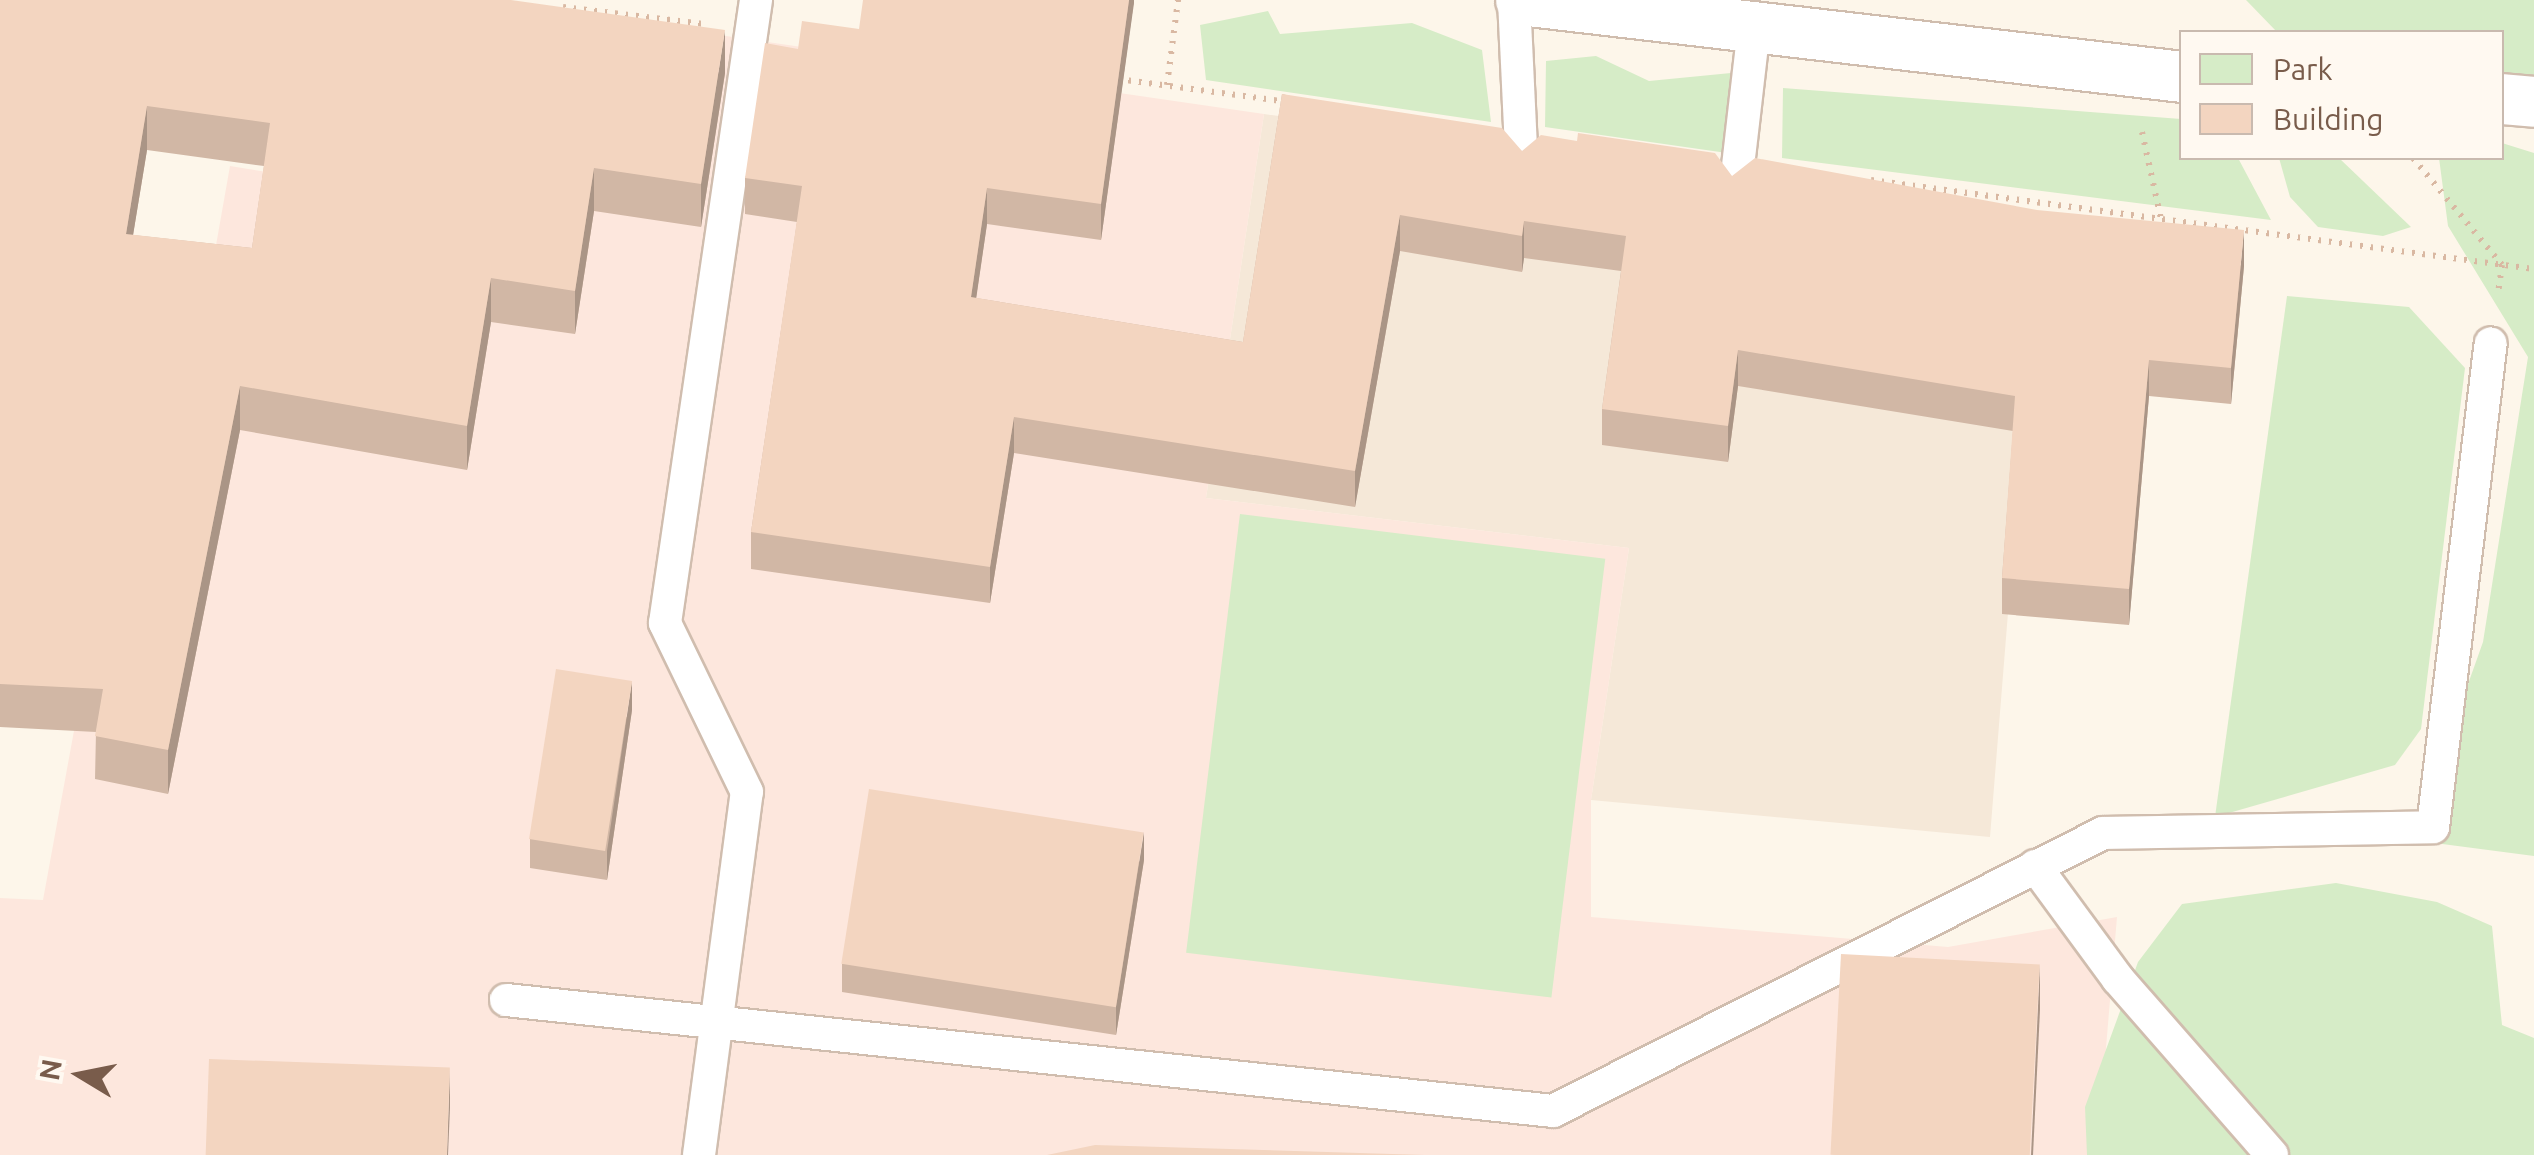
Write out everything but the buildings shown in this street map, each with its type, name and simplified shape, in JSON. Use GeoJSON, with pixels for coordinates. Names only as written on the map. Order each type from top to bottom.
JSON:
{"type":"FeatureCollection","features":[{"type":"Feature","properties":{"kind":"street"},"geometry":{"type":"LineString","coordinates":[[1517,0],[2179,77]]}},
{"type":"Feature","properties":{"kind":"street"},"geometry":{"type":"LineString","coordinates":[[2504,99],[2534,102]]}},
{"type":"Feature","properties":{"kind":"lane"},"geometry":{"type":"LineString","coordinates":[[700,1155],[747,792],[665,623],[756,0]]}},
{"type":"Feature","properties":{"kind":"lane"},"geometry":{"type":"LineString","coordinates":[[1517,0],[1522,167]]}},
{"type":"Feature","properties":{"kind":"lane"},"geometry":{"type":"LineString","coordinates":[[1735,192],[1754,29]]}},
{"type":"Feature","properties":{"kind":"lane"},"geometry":{"type":"LineString","coordinates":[[506,1000],[1553,1111],[2103,832],[2433,827],[2491,343]]}},
{"type":"Feature","properties":{"kind":"lane"},"geometry":{"type":"LineString","coordinates":[[2035,866],[2118,978],[2272,1155]]}},
{"type":"Feature","properties":{"kind":"path"},"geometry":{"type":"LineString","coordinates":[[1166,85],[1178,0]]}},
{"type":"Feature","properties":{"kind":"path"},"geometry":{"type":"LineString","coordinates":[[2415,160],[2502,265],[2491,343]]}},
{"type":"Feature","properties":{"kind":"shaded area"},"geometry":{"type":"Polygon","coordinates":[[[477,0],[1264,114],[1206,498],[1629,548],[1591,800],[1591,917],[1948,947],[2117,917],[2097,1155],[0,1155],[0,898],[43,900],[163,245],[215,251],[230,166],[267,172],[477,0]]]}},
{"type":"Feature","properties":{"kind":"shaded area"},"geometry":{"type":"Polygon","coordinates":[[[1264,114],[2039,227],[1990,837],[1591,800],[1629,548],[1206,498],[1264,114]]]}},
{"type":"Feature","properties":{"kind":"green space"},"geometry":{"type":"Polygon","coordinates":[[[2246,0],[2534,0],[2534,85],[2504,81],[2504,30],[2275,30],[2246,0]]]}},
{"type":"Feature","properties":{"kind":"green space"},"geometry":{"type":"Polygon","coordinates":[[[1268,11],[1280,34],[1412,23],[1482,50],[1491,122],[1206,80],[1200,25],[1268,11]]]}},
{"type":"Feature","properties":{"kind":"green space"},"geometry":{"type":"Polygon","coordinates":[[[1596,56],[1649,81],[1731,73],[1727,153],[1545,127],[1546,61],[1596,56]]]}},
{"type":"Feature","properties":{"kind":"green space"},"geometry":{"type":"Polygon","coordinates":[[[1783,88],[2179,119],[2179,160],[2239,160],[2271,220],[1782,158],[1783,88]]]}},
{"type":"Feature","properties":{"kind":"green space"},"geometry":{"type":"Polygon","coordinates":[[[2504,144],[2534,153],[2534,856],[2427,842],[2442,757],[2483,642],[2528,357],[2448,226],[2439,160],[2504,160],[2504,144]]]}},
{"type":"Feature","properties":{"kind":"green space"},"geometry":{"type":"Polygon","coordinates":[[[2280,160],[2341,160],[2411,227],[2383,236],[2318,227],[2290,197],[2280,160]]]}},
{"type":"Feature","properties":{"kind":"green space"},"geometry":{"type":"Polygon","coordinates":[[[2287,296],[2409,307],[2465,368],[2421,729],[2395,765],[2215,817],[2287,296]]]}},
{"type":"Feature","properties":{"kind":"green space"},"geometry":{"type":"Polygon","coordinates":[[[1240,514],[1605,559],[1551,998],[1186,953],[1240,514]]]}},
{"type":"Feature","properties":{"kind":"green space"},"geometry":{"type":"Polygon","coordinates":[[[2336,883],[2437,902],[2492,926],[2502,1025],[2534,1038],[2534,1155],[2087,1155],[2085,1107],[2138,962],[2182,904],[2336,883]]]}}]}
